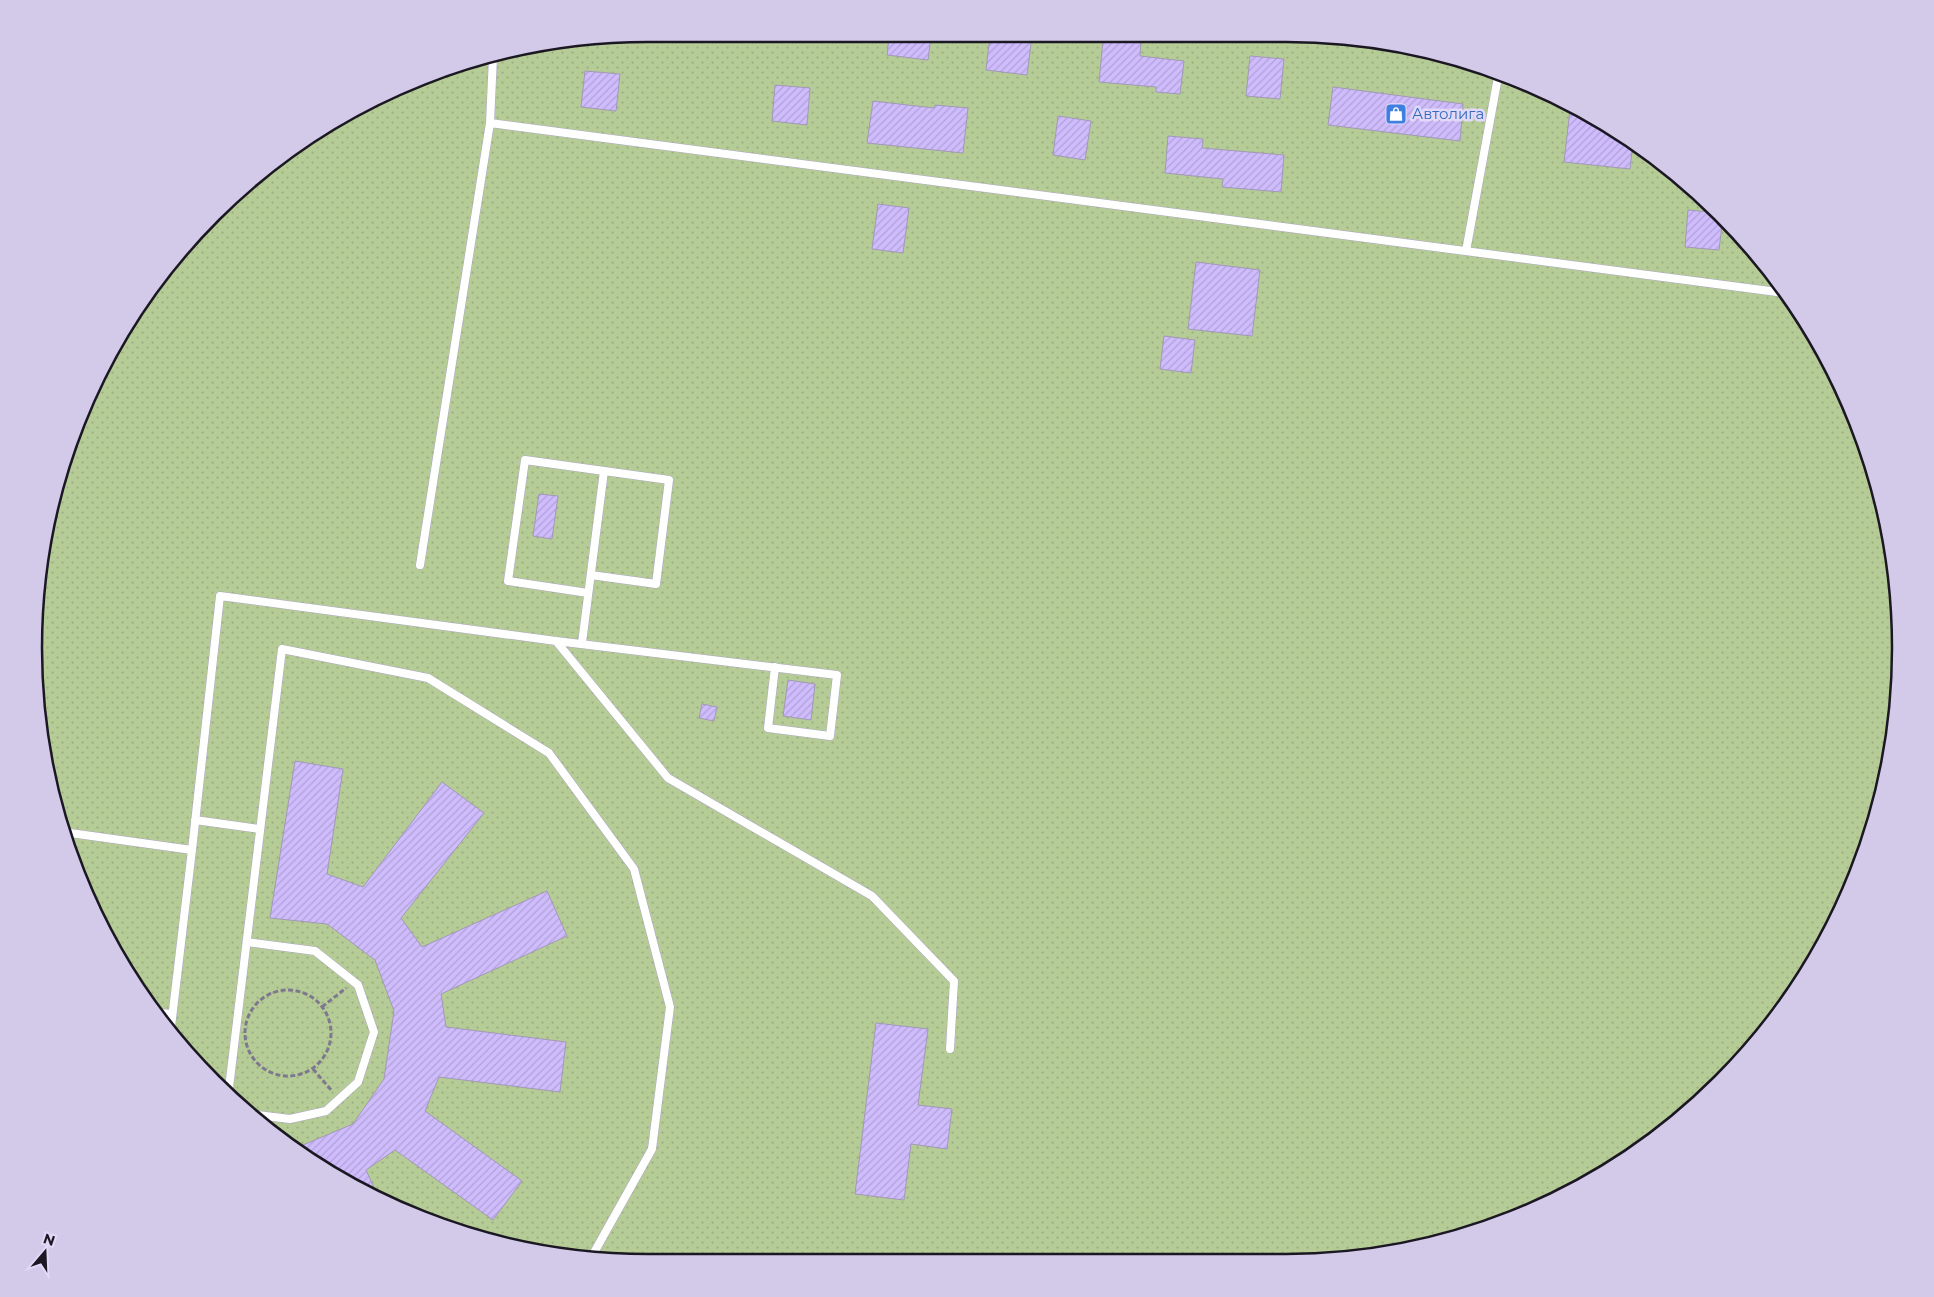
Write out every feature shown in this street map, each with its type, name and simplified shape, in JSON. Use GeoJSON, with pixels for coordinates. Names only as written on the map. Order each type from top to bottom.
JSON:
{"type":"FeatureCollection","features":[{"type":"Feature","properties":{"kind":"lane"},"geometry":{"type":"LineString","coordinates":[[420,565],[490,123],[493,63]]}},
{"type":"Feature","properties":{"kind":"lane"},"geometry":{"type":"LineString","coordinates":[[1466,251],[1497,81]]}},
{"type":"Feature","properties":{"kind":"lane"},"geometry":{"type":"LineString","coordinates":[[490,123],[1774,292]]}},
{"type":"Feature","properties":{"kind":"lane"},"geometry":{"type":"LineString","coordinates":[[588,593],[508,581],[525,460],[669,480],[656,584],[591,575]]}},
{"type":"Feature","properties":{"kind":"lane"},"geometry":{"type":"LineString","coordinates":[[582,643],[604,471]]}},
{"type":"Feature","properties":{"kind":"lane"},"geometry":{"type":"LineString","coordinates":[[171,1021],[220,596],[556,641],[582,643],[775,667],[837,675],[830,736],[768,728],[775,667]]}},
{"type":"Feature","properties":{"kind":"lane"},"geometry":{"type":"LineString","coordinates":[[556,641],[668,778],[872,896],[886,910],[954,981],[950,1049]]}},
{"type":"Feature","properties":{"kind":"lane"},"geometry":{"type":"LineString","coordinates":[[229,1086],[282,649],[428,678],[549,753],[634,869],[670,1007],[652,1149],[595,1252]]}},
{"type":"Feature","properties":{"kind":"lane"},"geometry":{"type":"LineString","coordinates":[[195,820],[259,829]]}},
{"type":"Feature","properties":{"kind":"lane"},"geometry":{"type":"LineString","coordinates":[[72,833],[192,850]]}},
{"type":"Feature","properties":{"kind":"lane"},"geometry":{"type":"LineString","coordinates":[[247,942],[315,951],[358,985],[374,1032],[358,1082],[326,1111],[290,1119],[264,1116]]}},
{"type":"Feature","properties":{"kind":"lane"},"geometry":{"type":"LineString","coordinates":[[165,1013],[172,1014]]}},
{"type":"Feature","properties":{"kind":"path"},"geometry":{"type":"LineString","coordinates":[[322,1006],[354,982]]}},
{"type":"Feature","properties":{"kind":"path"},"geometry":{"type":"LineString","coordinates":[[281,990],[296,990],[309,995],[322,1006],[328,1015],[332,1028],[331,1041],[327,1054],[313,1069],[294,1077],[279,1076],[265,1070],[254,1060],[247,1047],[245,1032],[248,1018],[256,1005],[267,995],[281,990]]}},
{"type":"Feature","properties":{"kind":"path"},"geometry":{"type":"LineString","coordinates":[[313,1069],[339,1099]]}},
{"type":"Feature","properties":{"kind":"green space"},"geometry":{"type":"Polygon","coordinates":[[[648,42],[1286,42],[1365,48],[1404,54],[1442,63],[1480,75],[1554,105],[1622,145],[1685,193],[1741,249],[1766,280],[1789,312],[1829,380],[1859,454],[1871,492],[1880,530],[1890,609],[1892,648],[1886,728],[1880,767],[1859,843],[1829,917],[1810,951],[1789,985],[1741,1048],[1685,1104],[1654,1129],[1622,1152],[1554,1192],[1480,1222],[1442,1234],[1404,1243],[1325,1253],[648,1254],[569,1249],[530,1243],[492,1234],[454,1222],[380,1192],[312,1152],[249,1104],[193,1048],[145,985],[105,917],[75,843],[63,805],[54,767],[48,728],[42,648],[48,569],[54,530],[75,454],[105,380],[145,312],[193,249],[220,220],[280,168],[345,124],[380,105],[454,75],[530,54],[609,44],[648,42]]]}},
{"type":"Feature","properties":{"kind":"building"},"geometry":{"type":"Polygon","coordinates":[[[888,42],[930,42],[928,60],[887,55],[888,42]]]}},
{"type":"Feature","properties":{"kind":"building"},"geometry":{"type":"Polygon","coordinates":[[[989,42],[1031,42],[1027,75],[986,70],[989,42]]]}},
{"type":"Feature","properties":{"kind":"building"},"geometry":{"type":"Polygon","coordinates":[[[1103,42],[1141,43],[1140,56],[1184,61],[1180,94],[1156,92],[1156,87],[1099,82],[1103,42]]]}},
{"type":"Feature","properties":{"kind":"building"},"geometry":{"type":"Polygon","coordinates":[[[1250,56],[1284,59],[1280,99],[1246,96],[1250,56]]]}},
{"type":"Feature","properties":{"kind":"building"},"geometry":{"type":"Polygon","coordinates":[[[585,71],[620,74],[616,111],[581,107],[585,71]]]}},
{"type":"Feature","properties":{"kind":"building"},"geometry":{"type":"Polygon","coordinates":[[[775,85],[810,88],[807,125],[772,121],[775,85]]]}},
{"type":"Feature","properties":{"kind":"building","name":"Автолига"},"geometry":{"type":"Polygon","coordinates":[[[1333,87],[1463,104],[1460,141],[1328,125],[1333,87]]]}},
{"type":"Feature","properties":{"kind":"building"},"geometry":{"type":"Polygon","coordinates":[[[873,101],[934,108],[935,105],[968,108],[963,153],[867,143],[873,101]]]}},
{"type":"Feature","properties":{"kind":"building"},"geometry":{"type":"Polygon","coordinates":[[[1570,113],[1632,152],[1630,169],[1564,162],[1570,113]]]}},
{"type":"Feature","properties":{"kind":"building"},"geometry":{"type":"Polygon","coordinates":[[[1058,116],[1091,121],[1085,160],[1053,155],[1058,116]]]}},
{"type":"Feature","properties":{"kind":"building"},"geometry":{"type":"Polygon","coordinates":[[[1168,136],[1203,139],[1202,148],[1284,155],[1281,192],[1222,187],[1223,179],[1165,173],[1168,136]]]}},
{"type":"Feature","properties":{"kind":"building"},"geometry":{"type":"Polygon","coordinates":[[[878,204],[909,208],[903,253],[872,249],[878,204]]]}},
{"type":"Feature","properties":{"kind":"building"},"geometry":{"type":"Polygon","coordinates":[[[1688,210],[1705,212],[1722,228],[1719,250],[1685,247],[1688,210]]]}},
{"type":"Feature","properties":{"kind":"building"},"geometry":{"type":"Polygon","coordinates":[[[1196,262],[1260,270],[1252,336],[1188,329],[1196,262]]]}},
{"type":"Feature","properties":{"kind":"building"},"geometry":{"type":"Polygon","coordinates":[[[1164,336],[1195,340],[1191,373],[1160,369],[1164,336]]]}},
{"type":"Feature","properties":{"kind":"building"},"geometry":{"type":"Polygon","coordinates":[[[539,494],[558,496],[552,539],[533,536],[539,494]]]}},
{"type":"Feature","properties":{"kind":"building"},"geometry":{"type":"Polygon","coordinates":[[[788,680],[815,684],[811,720],[783,716],[788,680]]]}},
{"type":"Feature","properties":{"kind":"building"},"geometry":{"type":"Polygon","coordinates":[[[702,704],[717,707],[714,721],[699,718],[702,704]]]}},
{"type":"Feature","properties":{"kind":"building"},"geometry":{"type":"Polygon","coordinates":[[[295,761],[343,769],[327,874],[363,887],[442,782],[484,813],[401,918],[422,947],[547,891],[567,936],[441,994],[446,1027],[566,1042],[560,1092],[439,1077],[425,1111],[522,1181],[493,1220],[395,1150],[366,1170],[375,1189],[345,1173],[303,1146],[353,1124],[384,1079],[394,1011],[375,960],[327,924],[270,918],[295,761]]]}},
{"type":"Feature","properties":{"kind":"building"},"geometry":{"type":"Polygon","coordinates":[[[876,1023],[928,1029],[918,1105],[952,1109],[947,1149],[911,1144],[904,1200],[855,1194],[876,1023]]]}},
{"type":"Feature","properties":{"kind":"place","name":"Автолига"},"geometry":{"type":"Point","coordinates":[1396,114]}}]}
